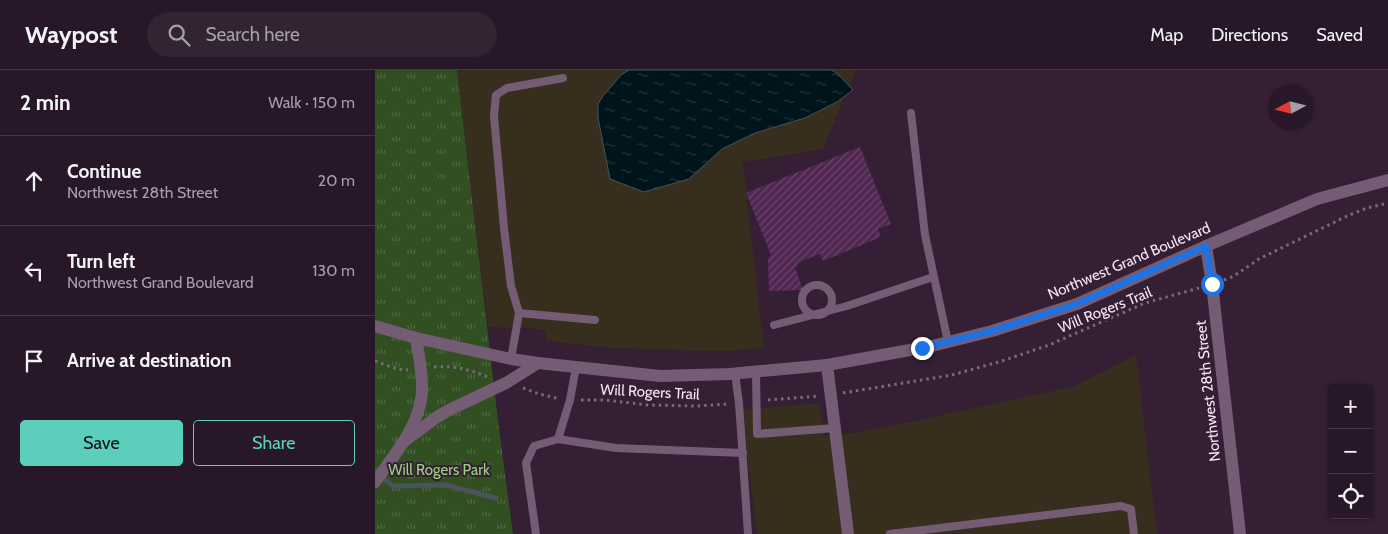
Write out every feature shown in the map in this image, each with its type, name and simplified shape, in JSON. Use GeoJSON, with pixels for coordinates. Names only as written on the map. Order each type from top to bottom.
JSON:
{"type":"FeatureCollection","features":[{"type":"Feature","properties":{"kind":"street","name":"Northwest Grand Boulevard"},"geometry":{"type":"LineString","coordinates":[[375,326],[417,338],[538,363],[660,376],[735,373],[827,365],[948,342],[992,331],[1077,304],[1317,199],[1388,180]]}},
{"type":"Feature","properties":{"kind":"street","name":"Northwest 28th Street"},"geometry":{"type":"LineString","coordinates":[[1206,246],[1212,284],[1240,534]]}},
{"type":"Feature","properties":{"kind":"street"},"geometry":{"type":"LineString","coordinates":[[375,482],[402,444],[416,419],[422,394],[417,338]]}},
{"type":"Feature","properties":{"kind":"street"},"geometry":{"type":"LineString","coordinates":[[402,444],[437,417],[506,383],[538,363]]}},
{"type":"Feature","properties":{"kind":"street"},"geometry":{"type":"LineString","coordinates":[[827,365],[848,534]]}},
{"type":"Feature","properties":{"kind":"lane"},"geometry":{"type":"LineString","coordinates":[[511,358],[519,313],[511,286],[503,228],[494,116],[496,95],[507,88],[563,78]]}},
{"type":"Feature","properties":{"kind":"lane"},"geometry":{"type":"LineString","coordinates":[[911,113],[925,235],[948,342]]}},
{"type":"Feature","properties":{"kind":"lane"},"geometry":{"type":"LineString","coordinates":[[774,324],[821,314],[933,277]]}},
{"type":"Feature","properties":{"kind":"lane"},"geometry":{"type":"LineString","coordinates":[[519,313],[595,320]]}},
{"type":"Feature","properties":{"kind":"lane"},"geometry":{"type":"LineString","coordinates":[[558,439],[570,400],[576,367]]}},
{"type":"Feature","properties":{"kind":"lane"},"geometry":{"type":"LineString","coordinates":[[756,371],[757,434],[835,428]]}},
{"type":"Feature","properties":{"kind":"lane"},"geometry":{"type":"LineString","coordinates":[[735,373],[743,453],[748,534]]}},
{"type":"Feature","properties":{"kind":"lane"},"geometry":{"type":"LineString","coordinates":[[536,534],[526,463],[534,446],[558,439],[616,448],[743,453]]}},
{"type":"Feature","properties":{"kind":"lane"},"geometry":{"type":"LineString","coordinates":[[889,534],[1121,506],[1131,509],[1134,534]]}},
{"type":"Feature","properties":{"kind":"path","name":"Will Rogers Trail"},"geometry":{"type":"LineString","coordinates":[[846,393],[952,375],[1049,345],[1145,303],[1234,276],[1259,259],[1347,216],[1367,208],[1388,203]]}},
{"type":"Feature","properties":{"kind":"path"},"geometry":{"type":"LineString","coordinates":[[375,361],[397,369],[410,370]]}},
{"type":"Feature","properties":{"kind":"path"},"geometry":{"type":"LineString","coordinates":[[432,367],[455,367],[493,378]]}},
{"type":"Feature","properties":{"kind":"path"},"geometry":{"type":"LineString","coordinates":[[522,388],[557,398]]}},
{"type":"Feature","properties":{"kind":"path"},"geometry":{"type":"LineString","coordinates":[[770,400],[813,396]]}},
{"type":"Feature","properties":{"kind":"path","name":"Will Rogers Trail"},"geometry":{"type":"LineString","coordinates":[[582,400],[603,400],[648,405],[717,406]]}},
{"type":"Feature","properties":{"kind":"shaded area"},"geometry":{"type":"Polygon","coordinates":[[[457,70],[856,70],[823,149],[743,162],[764,348],[708,351],[613,348],[547,341],[545,330],[488,326],[457,70]]]}},
{"type":"Feature","properties":{"kind":"shaded area"},"geometry":{"type":"Polygon","coordinates":[[[1136,355],[1157,534],[757,534],[746,446],[744,410],[819,403],[825,436],[847,434],[1075,386],[1136,355]]]}},
{"type":"Feature","properties":{"kind":"green space","name":"Will Rogers Park"},"geometry":{"type":"Polygon","coordinates":[[[375,70],[457,70],[513,534],[375,534],[375,70]]]}},
{"type":"Feature","properties":{"kind":"water"},"geometry":{"type":"Polygon","coordinates":[[[629,70],[831,70],[837,73],[853,90],[837,102],[805,118],[755,133],[722,149],[689,179],[644,192],[610,179],[598,118],[598,104],[603,96],[621,75],[629,70]]]}},
{"type":"Feature","properties":{"kind":"building"},"geometry":{"type":"Polygon","coordinates":[[[860,147],[891,224],[878,229],[881,237],[823,261],[820,254],[799,262],[795,268],[803,290],[769,291],[768,259],[771,255],[746,193],[860,147]]]}},
{"type":"Feature","properties":{"kind":"waterway"},"geometry":{"type":"LineString","coordinates":[[375,470],[393,486],[446,485],[496,498]]}},
{"type":"Feature","properties":{"kind":"route"},"geometry":{"type":"LineString","coordinates":[[922,348],[992,331],[1077,304],[1206,246],[1212,284]]}}]}
